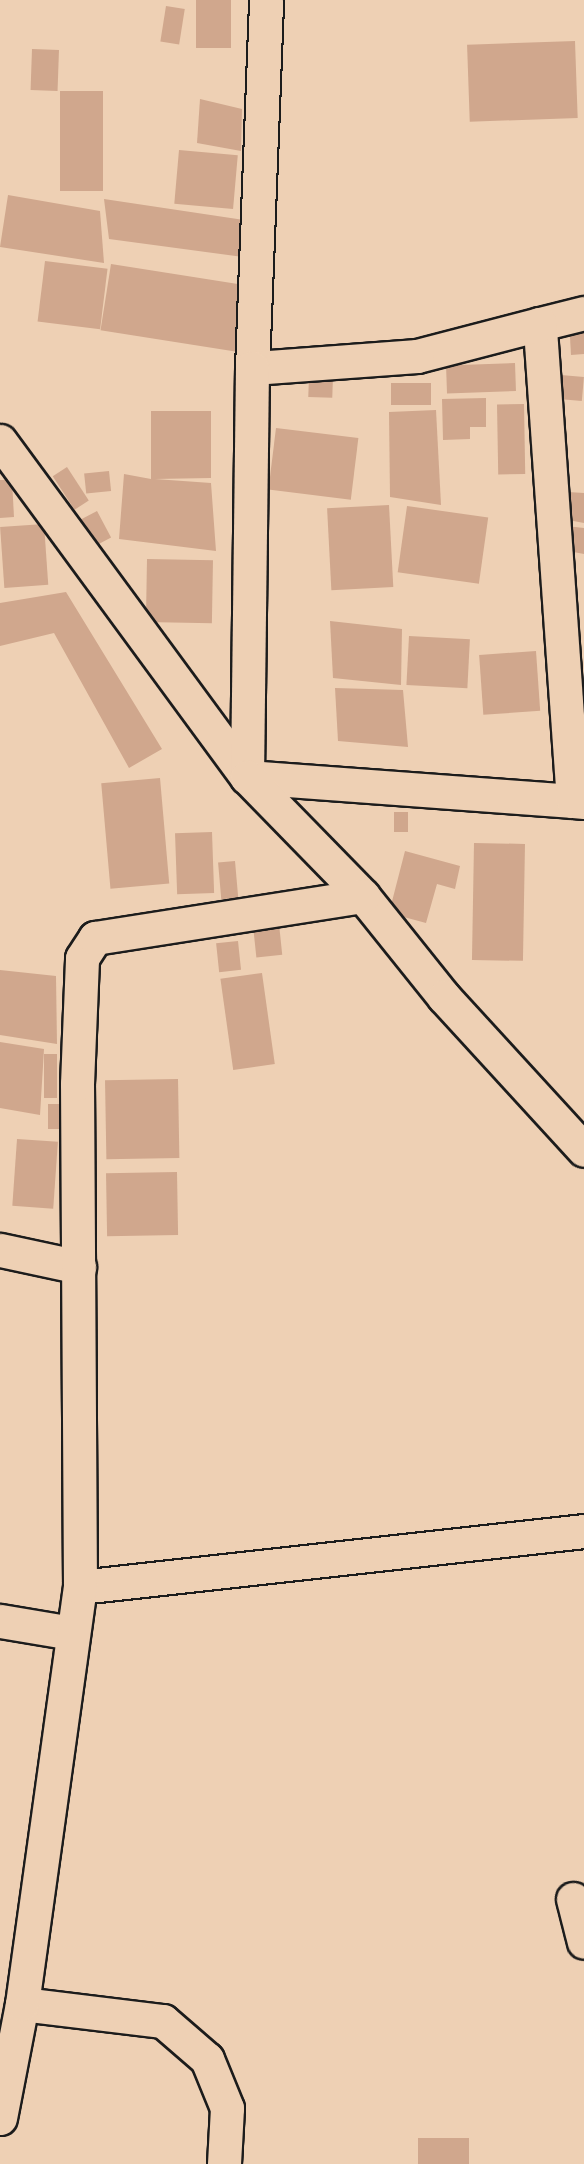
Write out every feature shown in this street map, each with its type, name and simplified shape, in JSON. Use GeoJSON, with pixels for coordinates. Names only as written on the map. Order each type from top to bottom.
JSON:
{"type":"FeatureCollection","features":[{"type":"Feature","properties":{"kind":"street"},"geometry":{"type":"LineString","coordinates":[[247,777],[252,369],[267,0]]}},
{"type":"Feature","properties":{"kind":"street"},"geometry":{"type":"LineString","coordinates":[[252,369],[417,356],[584,313]]}},
{"type":"Feature","properties":{"kind":"street"},"geometry":{"type":"LineString","coordinates":[[247,777],[579,801],[540,324]]}},
{"type":"Feature","properties":{"kind":"street"},"geometry":{"type":"LineString","coordinates":[[0,441],[247,777],[363,896],[444,997],[584,1150]]}},
{"type":"Feature","properties":{"kind":"street"},"geometry":{"type":"LineString","coordinates":[[0,2118],[22,2004],[80,1587],[79,1267],[82,958],[95,938],[363,896]]}},
{"type":"Feature","properties":{"kind":"street"},"geometry":{"type":"LineString","coordinates":[[0,1250],[79,1267]]}},
{"type":"Feature","properties":{"kind":"street"},"geometry":{"type":"LineString","coordinates":[[80,1587],[584,1531]]}},
{"type":"Feature","properties":{"kind":"street"},"geometry":{"type":"LineString","coordinates":[[0,1621],[72,1632]]}},
{"type":"Feature","properties":{"kind":"street"},"geometry":{"type":"LineString","coordinates":[[573,1899],[584,1942]]}},
{"type":"Feature","properties":{"kind":"street"},"geometry":{"type":"LineString","coordinates":[[22,2004],[163,2020],[207,2059],[227,2108],[224,2164]]}},
{"type":"Feature","properties":{"kind":"building"},"geometry":{"type":"Polygon","coordinates":[[[196,0],[231,0],[231,48],[196,48],[196,0]]]}},
{"type":"Feature","properties":{"kind":"building"},"geometry":{"type":"Polygon","coordinates":[[[166,6],[185,9],[179,45],[160,42],[166,6]]]}},
{"type":"Feature","properties":{"kind":"building"},"geometry":{"type":"Polygon","coordinates":[[[575,41],[578,118],[470,122],[467,45],[575,41]]]}},
{"type":"Feature","properties":{"kind":"building"},"geometry":{"type":"Polygon","coordinates":[[[32,49],[59,50],[58,91],[31,90],[32,49]]]}},
{"type":"Feature","properties":{"kind":"building"},"geometry":{"type":"Polygon","coordinates":[[[60,91],[103,91],[103,191],[60,191],[60,91]]]}},
{"type":"Feature","properties":{"kind":"building"},"geometry":{"type":"Polygon","coordinates":[[[200,99],[242,109],[241,151],[197,143],[200,99]]]}},
{"type":"Feature","properties":{"kind":"building"},"geometry":{"type":"Polygon","coordinates":[[[179,150],[238,155],[233,209],[174,204],[179,150]]]}},
{"type":"Feature","properties":{"kind":"building"},"geometry":{"type":"Polygon","coordinates":[[[8,195],[100,211],[104,263],[0,247],[8,195]]]}},
{"type":"Feature","properties":{"kind":"building"},"geometry":{"type":"Polygon","coordinates":[[[104,199],[244,220],[243,257],[109,239],[104,199]]]}},
{"type":"Feature","properties":{"kind":"building"},"geometry":{"type":"Polygon","coordinates":[[[45,261],[108,269],[100,329],[38,322],[45,261]]]}},
{"type":"Feature","properties":{"kind":"building"},"geometry":{"type":"Polygon","coordinates":[[[111,264],[247,286],[237,352],[101,330],[111,264]]]}},
{"type":"Feature","properties":{"kind":"building"},"geometry":{"type":"Polygon","coordinates":[[[584,316],[584,354],[571,355],[569,319],[584,316]]]}},
{"type":"Feature","properties":{"kind":"building"},"geometry":{"type":"Polygon","coordinates":[[[515,363],[516,391],[447,393],[446,365],[515,363]]]}},
{"type":"Feature","properties":{"kind":"building"},"geometry":{"type":"Polygon","coordinates":[[[561,375],[584,377],[582,401],[559,399],[561,375]]]}},
{"type":"Feature","properties":{"kind":"building"},"geometry":{"type":"Polygon","coordinates":[[[309,376],[333,377],[332,398],[308,397],[309,376]]]}},
{"type":"Feature","properties":{"kind":"building"},"geometry":{"type":"Polygon","coordinates":[[[391,383],[431,383],[431,405],[391,405],[391,383]]]}},
{"type":"Feature","properties":{"kind":"building"},"geometry":{"type":"Polygon","coordinates":[[[486,398],[486,427],[470,427],[470,439],[443,440],[442,399],[486,398]]]}},
{"type":"Feature","properties":{"kind":"building"},"geometry":{"type":"Polygon","coordinates":[[[497,404],[524,404],[525,474],[498,474],[497,404]]]}},
{"type":"Feature","properties":{"kind":"building"},"geometry":{"type":"Polygon","coordinates":[[[436,410],[441,505],[390,497],[389,412],[436,410]]]}},
{"type":"Feature","properties":{"kind":"building"},"geometry":{"type":"Polygon","coordinates":[[[151,411],[211,411],[211,478],[155,479],[211,483],[216,551],[119,539],[124,474],[151,479],[151,411]]]}},
{"type":"Feature","properties":{"kind":"building"},"geometry":{"type":"Polygon","coordinates":[[[276,428],[358,438],[351,500],[268,490],[276,428]]]}},
{"type":"Feature","properties":{"kind":"building"},"geometry":{"type":"Polygon","coordinates":[[[67,467],[89,501],[75,510],[53,476],[67,467]]]}},
{"type":"Feature","properties":{"kind":"building"},"geometry":{"type":"Polygon","coordinates":[[[109,471],[111,491],[86,494],[84,474],[109,471]]]}},
{"type":"Feature","properties":{"kind":"building"},"geometry":{"type":"Polygon","coordinates":[[[0,480],[12,480],[14,517],[0,518],[0,480]]]}},
{"type":"Feature","properties":{"kind":"building"},"geometry":{"type":"Polygon","coordinates":[[[568,492],[584,493],[584,523],[563,519],[568,492]]]}},
{"type":"Feature","properties":{"kind":"building"},"geometry":{"type":"Polygon","coordinates":[[[389,505],[393,587],[331,590],[327,508],[389,505]]]}},
{"type":"Feature","properties":{"kind":"building"},"geometry":{"type":"Polygon","coordinates":[[[407,506],[488,517],[479,584],[398,572],[407,506]]]}},
{"type":"Feature","properties":{"kind":"building"},"geometry":{"type":"Polygon","coordinates":[[[97,511],[111,537],[93,547],[78,521],[97,511]]]}},
{"type":"Feature","properties":{"kind":"building"},"geometry":{"type":"Polygon","coordinates":[[[44,524],[48,585],[4,588],[0,527],[44,524]]]}},
{"type":"Feature","properties":{"kind":"building"},"geometry":{"type":"Polygon","coordinates":[[[566,526],[584,528],[584,554],[563,550],[566,526]]]}},
{"type":"Feature","properties":{"kind":"building"},"geometry":{"type":"Polygon","coordinates":[[[147,559],[213,560],[212,623],[146,622],[147,559]]]}},
{"type":"Feature","properties":{"kind":"building"},"geometry":{"type":"Polygon","coordinates":[[[66,592],[162,749],[129,768],[54,633],[0,646],[0,603],[66,592]]]}},
{"type":"Feature","properties":{"kind":"building"},"geometry":{"type":"Polygon","coordinates":[[[330,621],[402,629],[401,685],[333,678],[330,621]]]}},
{"type":"Feature","properties":{"kind":"building"},"geometry":{"type":"Polygon","coordinates":[[[409,636],[470,639],[467,688],[406,685],[409,636]]]}},
{"type":"Feature","properties":{"kind":"building"},"geometry":{"type":"Polygon","coordinates":[[[536,651],[540,711],[483,715],[479,655],[536,651]]]}},
{"type":"Feature","properties":{"kind":"building"},"geometry":{"type":"Polygon","coordinates":[[[335,688],[403,690],[408,747],[338,741],[335,688]]]}},
{"type":"Feature","properties":{"kind":"building"},"geometry":{"type":"Polygon","coordinates":[[[160,778],[169,884],[110,889],[101,783],[160,778]]]}},
{"type":"Feature","properties":{"kind":"building"},"geometry":{"type":"Polygon","coordinates":[[[394,812],[408,812],[408,832],[394,832],[394,812]]]}},
{"type":"Feature","properties":{"kind":"building"},"geometry":{"type":"Polygon","coordinates":[[[212,832],[214,893],[177,894],[175,833],[212,832]]]}},
{"type":"Feature","properties":{"kind":"building"},"geometry":{"type":"Polygon","coordinates":[[[474,843],[525,844],[523,961],[472,960],[474,843]]]}},
{"type":"Feature","properties":{"kind":"building"},"geometry":{"type":"Polygon","coordinates":[[[405,851],[460,866],[455,889],[437,884],[426,923],[389,913],[405,851]]]}},
{"type":"Feature","properties":{"kind":"building"},"geometry":{"type":"Polygon","coordinates":[[[235,861],[238,898],[221,899],[218,862],[235,861]]]}},
{"type":"Feature","properties":{"kind":"building"},"geometry":{"type":"Polygon","coordinates":[[[279,924],[282,955],[256,958],[253,927],[279,924]]]}},
{"type":"Feature","properties":{"kind":"building"},"geometry":{"type":"Polygon","coordinates":[[[238,941],[241,970],[219,972],[216,943],[238,941]]]}},
{"type":"Feature","properties":{"kind":"building"},"geometry":{"type":"Polygon","coordinates":[[[0,970],[56,976],[57,1044],[0,1035],[0,970]]]}},
{"type":"Feature","properties":{"kind":"building"},"geometry":{"type":"Polygon","coordinates":[[[262,973],[275,1064],[233,1070],[220,979],[262,973]]]}},
{"type":"Feature","properties":{"kind":"building"},"geometry":{"type":"Polygon","coordinates":[[[0,1042],[44,1049],[40,1115],[0,1108],[0,1042]]]}},
{"type":"Feature","properties":{"kind":"building"},"geometry":{"type":"Polygon","coordinates":[[[44,1054],[57,1054],[57,1098],[44,1098],[44,1054]]]}},
{"type":"Feature","properties":{"kind":"building"},"geometry":{"type":"Polygon","coordinates":[[[178,1079],[179,1158],[106,1159],[105,1080],[178,1079]]]}},
{"type":"Feature","properties":{"kind":"building"},"geometry":{"type":"Polygon","coordinates":[[[48,1104],[60,1104],[60,1129],[48,1129],[48,1104]]]}},
{"type":"Feature","properties":{"kind":"building"},"geometry":{"type":"Polygon","coordinates":[[[17,1139],[58,1142],[53,1209],[12,1206],[17,1139]]]}},
{"type":"Feature","properties":{"kind":"building"},"geometry":{"type":"Polygon","coordinates":[[[177,1172],[178,1235],[107,1236],[106,1173],[177,1172]]]}},
{"type":"Feature","properties":{"kind":"building"},"geometry":{"type":"Polygon","coordinates":[[[418,2138],[469,2138],[469,2164],[418,2164],[418,2138]]]}}]}
